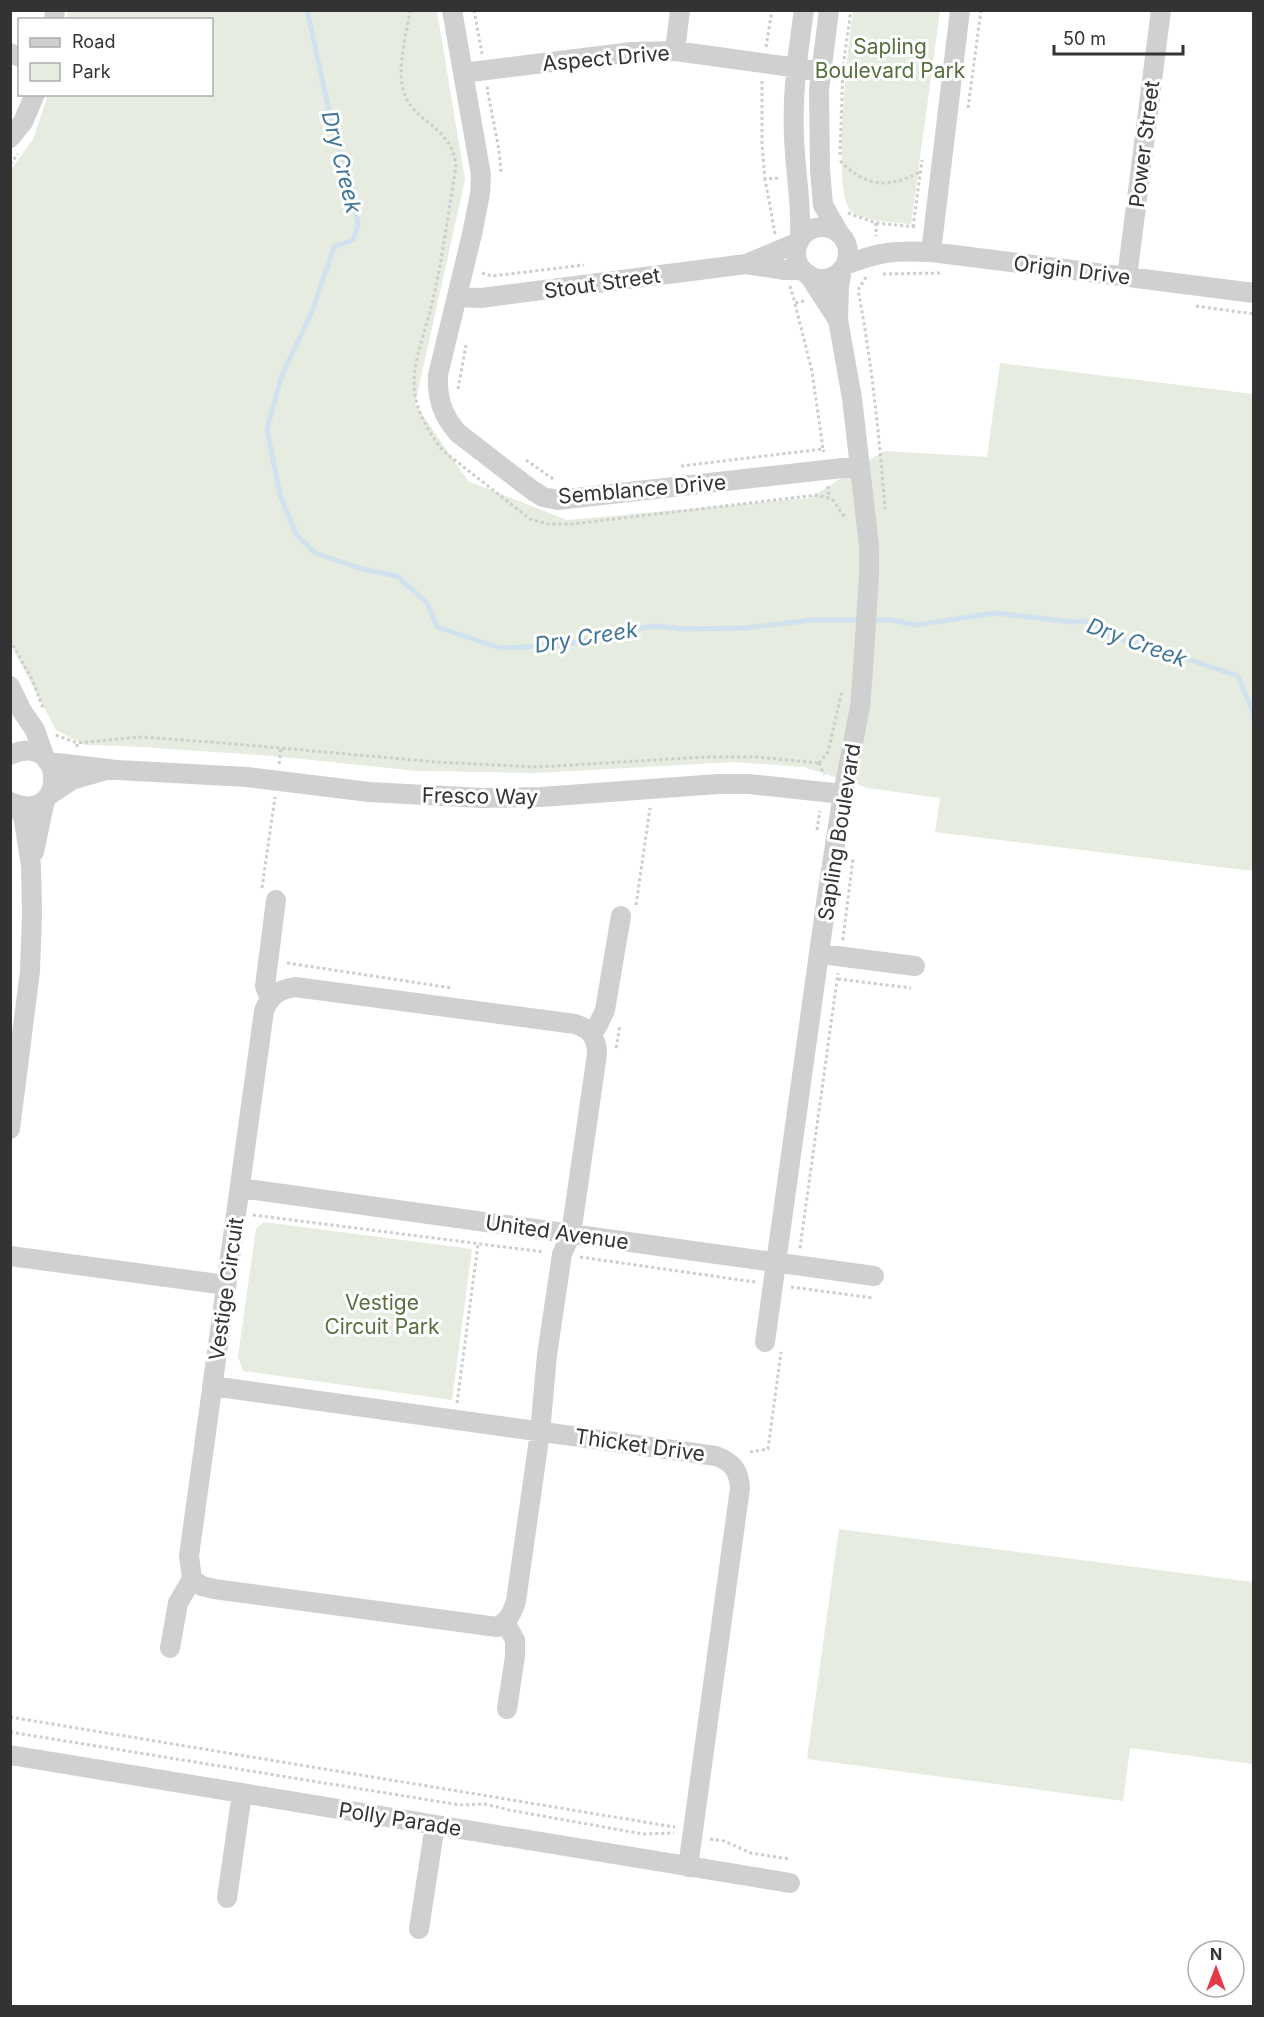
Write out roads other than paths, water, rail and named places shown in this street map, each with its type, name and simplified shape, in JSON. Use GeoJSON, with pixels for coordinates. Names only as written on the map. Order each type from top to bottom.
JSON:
{"type":"FeatureCollection","features":[{"type":"Feature","properties":{"kind":"street","name":"Semblance Drive"},"geometry":{"type":"LineString","coordinates":[[452,10],[481,175],[480,194],[438,375],[441,408],[451,426],[550,499],[568,500],[860,466]]}},
{"type":"Feature","properties":{"kind":"street"},"geometry":{"type":"LineString","coordinates":[[675,51],[680,10]]}},
{"type":"Feature","properties":{"kind":"street"},"geometry":{"type":"LineString","coordinates":[[804,10],[796,68],[794,135],[801,217],[796,248],[797,260],[805,272],[814,277],[826,278],[843,267],[847,259],[847,247],[828,215],[821,194],[820,71],[829,10]]}},
{"type":"Feature","properties":{"kind":"street"},"geometry":{"type":"LineString","coordinates":[[931,252],[960,10]]}},
{"type":"Feature","properties":{"kind":"street","name":"Power Street"},"geometry":{"type":"LineString","coordinates":[[1127,277],[1161,10]]}},
{"type":"Feature","properties":{"kind":"street","name":"Aspect Drive"},"geometry":{"type":"LineString","coordinates":[[463,73],[486,79],[632,52],[675,51],[766,54],[796,68],[820,71]]}},
{"type":"Feature","properties":{"kind":"street"},"geometry":{"type":"LineString","coordinates":[[10,138],[23,122],[34,96]]}},
{"type":"Feature","properties":{"kind":"street"},"geometry":{"type":"LineString","coordinates":[[799,240],[805,233],[818,227],[825,227],[840,234]]}},
{"type":"Feature","properties":{"kind":"street","name":"Origin Drive"},"geometry":{"type":"LineString","coordinates":[[840,234],[852,241],[890,252]]}},
{"type":"Feature","properties":{"kind":"street","name":"Stout Street"},"geometry":{"type":"LineString","coordinates":[[746,264],[799,240]]}},
{"type":"Feature","properties":{"kind":"street","name":"Origin Drive"},"geometry":{"type":"LineString","coordinates":[[843,267],[872,255],[890,252],[931,252],[1254,293]]}},
{"type":"Feature","properties":{"kind":"street","name":"Stout Street"},"geometry":{"type":"LineString","coordinates":[[457,297],[481,298],[746,264],[805,272]]}},
{"type":"Feature","properties":{"kind":"street","name":"Sapling Boulevard"},"geometry":{"type":"LineString","coordinates":[[774,1343],[777,1262],[843,794],[860,707],[863,669],[869,546],[852,398],[838,321],[843,267]]}},
{"type":"Feature","properties":{"kind":"street","name":"Sapling Boulevard"},"geometry":{"type":"LineString","coordinates":[[805,272],[838,321]]}},
{"type":"Feature","properties":{"kind":"street"},"geometry":{"type":"LineString","coordinates":[[10,686],[22,711],[35,730],[55,777],[35,840],[32,866],[30,971],[10,1129]]}},
{"type":"Feature","properties":{"kind":"street"},"geometry":{"type":"LineString","coordinates":[[11,755],[18,744],[22,711]]}},
{"type":"Feature","properties":{"kind":"street","name":"Fresco Way"},"geometry":{"type":"LineString","coordinates":[[11,755],[20,751],[29,751],[47,760],[117,770],[247,777],[369,792],[482,798],[541,797],[718,784],[749,784],[843,794]]}},
{"type":"Feature","properties":{"kind":"street","name":"Fresco Way"},"geometry":{"type":"LineString","coordinates":[[48,797],[72,780],[97,772],[117,770]]}},
{"type":"Feature","properties":{"kind":"street"},"geometry":{"type":"LineString","coordinates":[[10,803],[29,807],[48,797]]}},
{"type":"Feature","properties":{"kind":"street"},"geometry":{"type":"LineString","coordinates":[[10,803],[23,815],[32,866]]}},
{"type":"Feature","properties":{"kind":"street","name":"Vestige Circuit"},"geometry":{"type":"LineString","coordinates":[[192,1579],[189,1556],[264,1011],[270,999],[265,986],[276,900]]}},
{"type":"Feature","properties":{"kind":"street"},"geometry":{"type":"LineString","coordinates":[[591,1032],[597,1027],[605,1010],[621,916]]}},
{"type":"Feature","properties":{"kind":"street"},"geometry":{"type":"LineString","coordinates":[[820,954],[842,948],[915,966]]}},
{"type":"Feature","properties":{"kind":"street"},"geometry":{"type":"LineString","coordinates":[[170,1648],[178,1603],[192,1579],[208,1587],[238,1593],[496,1627],[512,1614],[516,1601],[540,1431],[547,1355],[562,1254],[571,1234],[597,1054],[595,1039],[591,1032],[575,1024],[295,987],[274,993],[270,999]]}},
{"type":"Feature","properties":{"kind":"street","name":"United Avenue"},"geometry":{"type":"LineString","coordinates":[[240,1188],[874,1276]]}},
{"type":"Feature","properties":{"kind":"street"},"geometry":{"type":"LineString","coordinates":[[10,1256],[226,1285]]}},
{"type":"Feature","properties":{"kind":"street","name":"Thicket Drive"},"geometry":{"type":"LineString","coordinates":[[212,1386],[716,1456],[734,1466],[739,1477],[740,1488],[688,1867]]}},
{"type":"Feature","properties":{"kind":"street"},"geometry":{"type":"LineString","coordinates":[[505,1622],[515,1640],[515,1656],[507,1709]]}},
{"type":"Feature","properties":{"kind":"street","name":"Polly Parade"},"geometry":{"type":"LineString","coordinates":[[10,1755],[790,1882]]}},
{"type":"Feature","properties":{"kind":"street"},"geometry":{"type":"LineString","coordinates":[[227,1898],[242,1793]]}},
{"type":"Feature","properties":{"kind":"street"},"geometry":{"type":"LineString","coordinates":[[419,1929],[435,1825]]}},
{"type":"Feature","properties":{"kind":"waterway","name":"Dry Creek"},"geometry":{"type":"LineString","coordinates":[[307,10],[332,124],[352,184],[358,225],[353,240],[334,247],[312,312],[282,375],[267,429],[280,495],[296,534],[315,553],[362,569],[397,576],[427,603],[437,627],[500,648],[566,645],[616,631],[656,626],[683,629],[746,628],[813,620],[891,620],[916,625],[995,613],[1073,622],[1085,621],[1117,639],[1143,644],[1238,676],[1253,712],[1254,723]]}},
{"type":"Feature","properties":{"kind":"park label","name":"Sapling Boulevard Park"},"geometry":{"type":"Point","coordinates":[890,58]}},
{"type":"Feature","properties":{"kind":"park label","name":"Vestige Circuit Park"},"geometry":{"type":"Point","coordinates":[382,1314]}}]}
